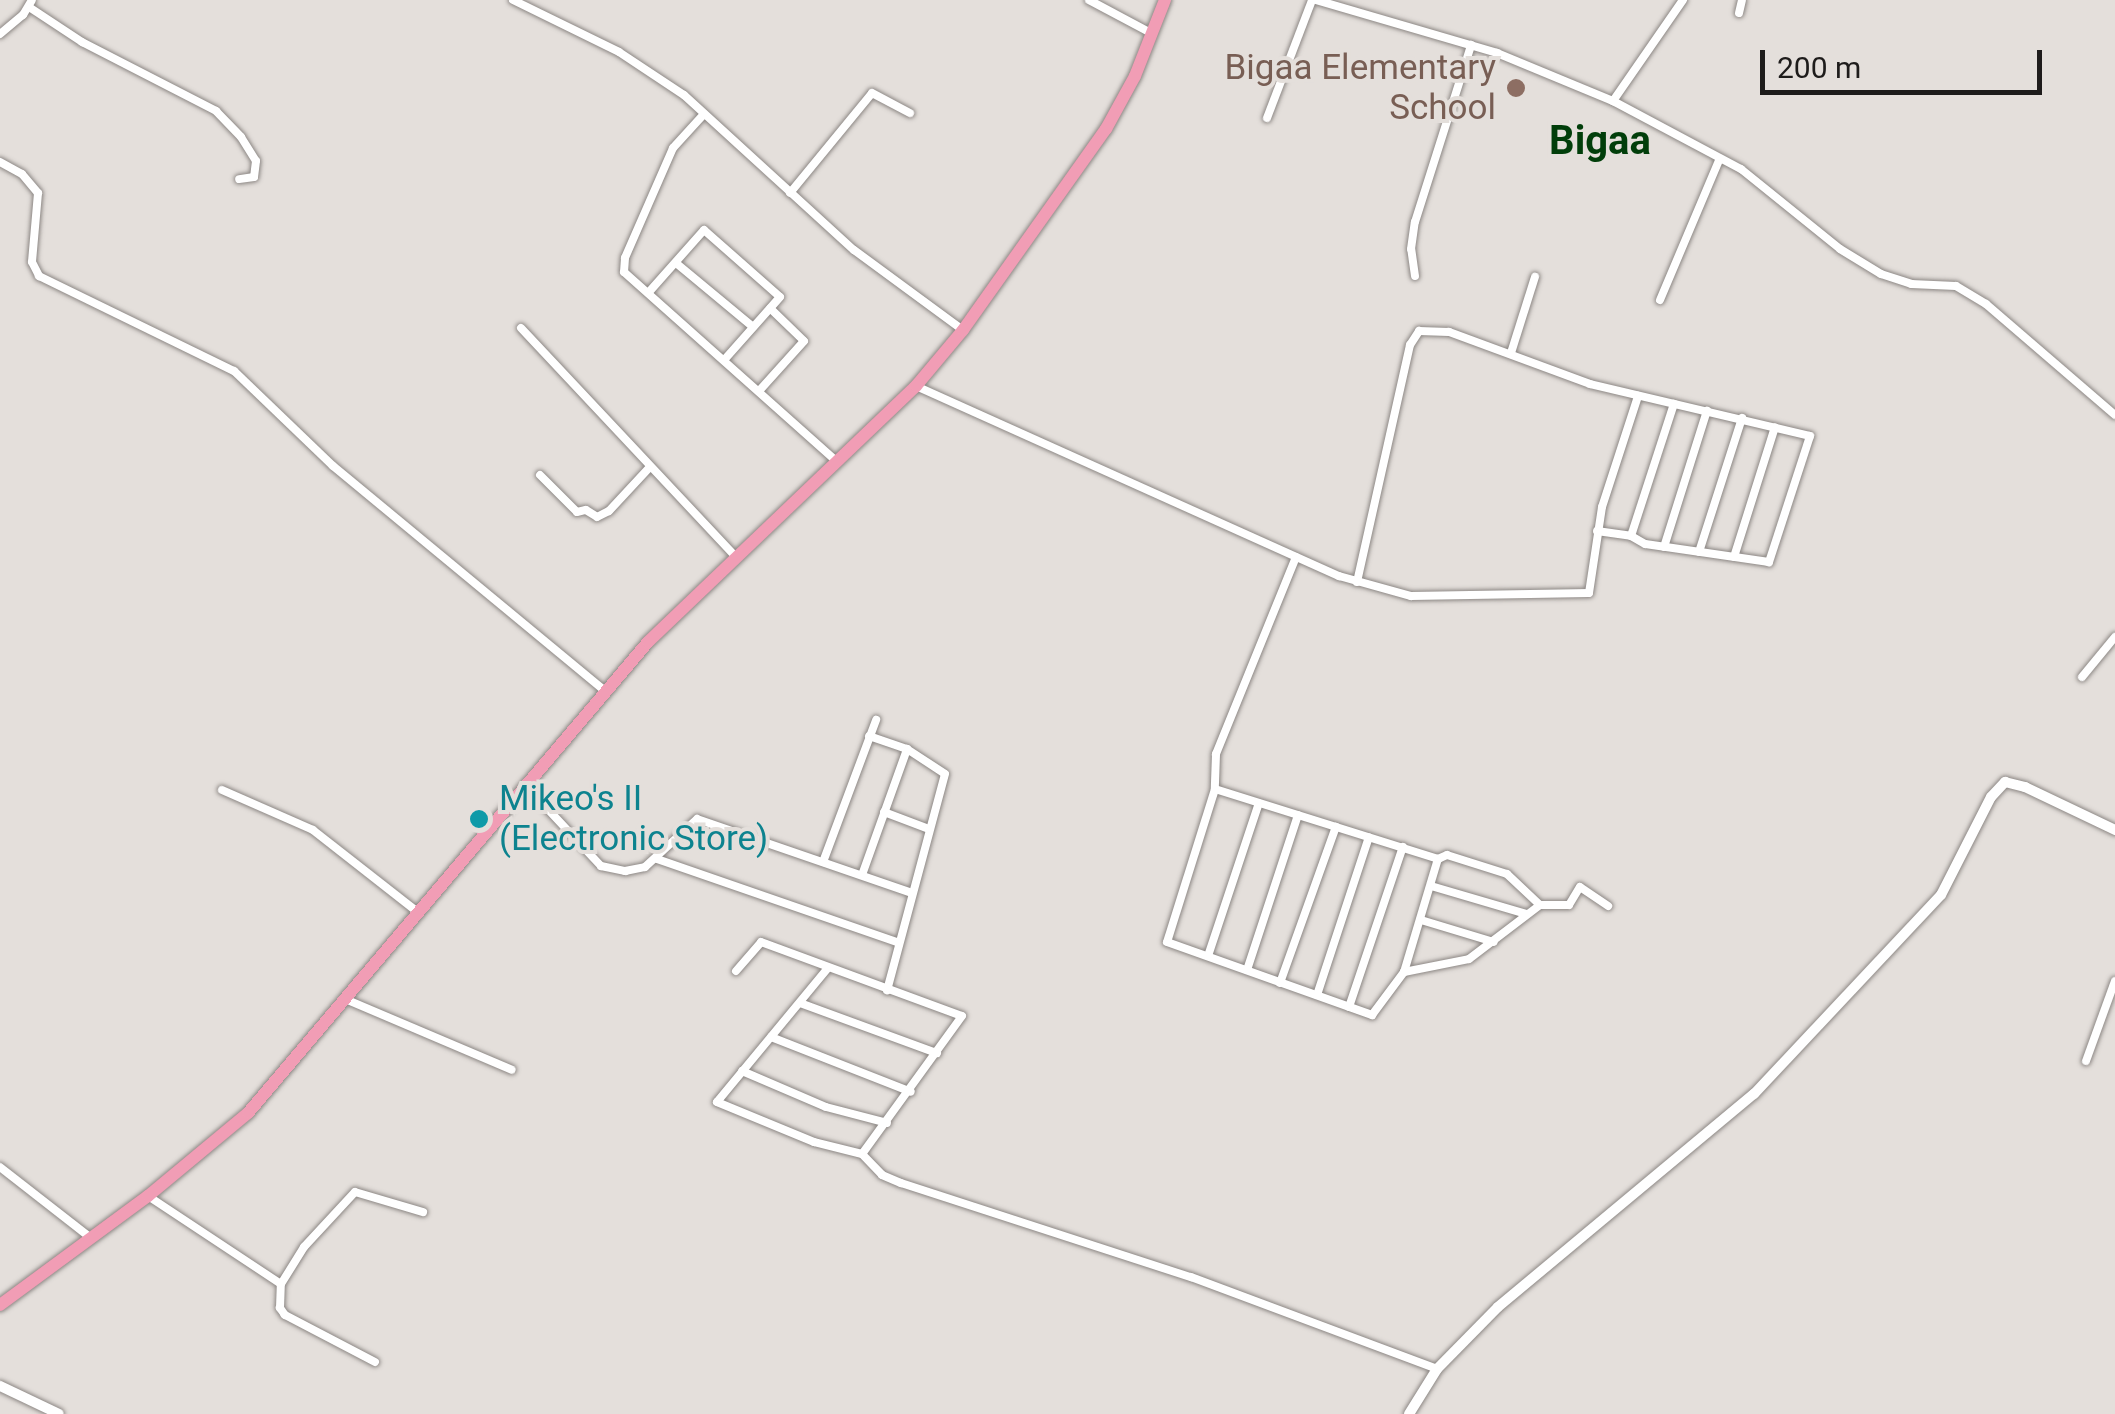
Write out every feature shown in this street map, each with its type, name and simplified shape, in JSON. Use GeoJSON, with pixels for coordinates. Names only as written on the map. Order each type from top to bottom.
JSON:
{"type":"FeatureCollection","features":[{"type":"Feature","properties":{"kind":"main road"},"geometry":{"type":"LineString","coordinates":[[0,1305],[234,1127],[661,628],[916,386],[963,330],[1101,138],[1154,34],[1165,0]]}},
{"type":"Feature","properties":{"kind":"street"},"geometry":{"type":"LineString","coordinates":[[513,0],[618,52],[704,114],[854,250],[963,330]]}},
{"type":"Feature","properties":{"kind":"street"},"geometry":{"type":"LineString","coordinates":[[1088,0],[1154,34]]}},
{"type":"Feature","properties":{"kind":"street"},"geometry":{"type":"LineString","coordinates":[[1267,118],[1314,0],[1471,46],[1613,101],[1741,169],[1840,249],[1881,274],[1910,284],[1956,286],[1986,304],[2115,415]]}},
{"type":"Feature","properties":{"kind":"street"},"geometry":{"type":"LineString","coordinates":[[1613,101],[1683,0]]}},
{"type":"Feature","properties":{"kind":"street"},"geometry":{"type":"LineString","coordinates":[[1739,13],[1742,0]]}},
{"type":"Feature","properties":{"kind":"street"},"geometry":{"type":"LineString","coordinates":[[0,34],[30,4],[82,42],[216,111],[241,136],[256,160],[254,177],[239,180]]}},
{"type":"Feature","properties":{"kind":"street"},"geometry":{"type":"LineString","coordinates":[[1416,276],[1411,249],[1414,222],[1471,46]]}},
{"type":"Feature","properties":{"kind":"street"},"geometry":{"type":"LineString","coordinates":[[790,193],[872,93],[910,113]]}},
{"type":"Feature","properties":{"kind":"street"},"geometry":{"type":"LineString","coordinates":[[704,114],[673,148],[625,258],[624,272],[837,462]]}},
{"type":"Feature","properties":{"kind":"street"},"geometry":{"type":"LineString","coordinates":[[1660,300],[1719,160]]}},
{"type":"Feature","properties":{"kind":"street"},"geometry":{"type":"LineString","coordinates":[[0,162],[22,174],[38,193],[32,266],[39,276],[234,371],[333,466],[606,692]]}},
{"type":"Feature","properties":{"kind":"street"},"geometry":{"type":"LineString","coordinates":[[649,292],[704,230],[780,297],[724,360]]}},
{"type":"Feature","properties":{"kind":"street"},"geometry":{"type":"LineString","coordinates":[[676,262],[753,328]]}},
{"type":"Feature","properties":{"kind":"street"},"geometry":{"type":"LineString","coordinates":[[1511,353],[1534,277]]}},
{"type":"Feature","properties":{"kind":"street"},"geometry":{"type":"LineString","coordinates":[[759,392],[804,341],[770,308]]}},
{"type":"Feature","properties":{"kind":"street"},"geometry":{"type":"LineString","coordinates":[[521,328],[735,556]]}},
{"type":"Feature","properties":{"kind":"street"},"geometry":{"type":"LineString","coordinates":[[1357,582],[1410,345],[1419,332],[1449,332],[1590,384],[1810,436],[1769,562],[1664,547],[1598,531]]}},
{"type":"Feature","properties":{"kind":"street"},"geometry":{"type":"LineString","coordinates":[[916,386],[1357,582],[1410,596],[1585,596],[1591,588],[1598,531],[1638,396]]}},
{"type":"Feature","properties":{"kind":"street"},"geometry":{"type":"LineString","coordinates":[[1630,536],[1674,404]]}},
{"type":"Feature","properties":{"kind":"street"},"geometry":{"type":"LineString","coordinates":[[1664,547],[1707,412]]}},
{"type":"Feature","properties":{"kind":"street"},"geometry":{"type":"LineString","coordinates":[[1699,552],[1742,418]]}},
{"type":"Feature","properties":{"kind":"street"},"geometry":{"type":"LineString","coordinates":[[1734,557],[1775,428]]}},
{"type":"Feature","properties":{"kind":"street"},"geometry":{"type":"LineString","coordinates":[[540,475],[577,512],[586,510],[597,517],[609,511],[649,468]]}},
{"type":"Feature","properties":{"kind":"street"},"geometry":{"type":"LineString","coordinates":[[1296,556],[1216,754],[1215,789],[1166,942],[1372,1015],[1404,972],[1438,859]]}},
{"type":"Feature","properties":{"kind":"street"},"geometry":{"type":"LineString","coordinates":[[2082,677],[2115,637]]}},
{"type":"Feature","properties":{"kind":"street"},"geometry":{"type":"LineString","coordinates":[[822,862],[876,720]]}},
{"type":"Feature","properties":{"kind":"street"},"geometry":{"type":"LineString","coordinates":[[869,736],[907,750],[945,774],[887,990]]}},
{"type":"Feature","properties":{"kind":"street"},"geometry":{"type":"LineString","coordinates":[[862,875],[907,750]]}},
{"type":"Feature","properties":{"kind":"street"},"geometry":{"type":"LineString","coordinates":[[1409,1414],[1437,1369],[1498,1307],[1754,1094],[1940,895],[1991,797],[2005,782],[2025,787],[2115,830]]}},
{"type":"Feature","properties":{"kind":"street"},"geometry":{"type":"LineString","coordinates":[[528,788],[601,866],[624,871],[656,859],[697,819],[912,893]]}},
{"type":"Feature","properties":{"kind":"street"},"geometry":{"type":"LineString","coordinates":[[1215,789],[1438,859],[1447,855],[1507,874],[1540,905]]}},
{"type":"Feature","properties":{"kind":"street"},"geometry":{"type":"LineString","coordinates":[[222,790],[313,830],[419,913]]}},
{"type":"Feature","properties":{"kind":"street"},"geometry":{"type":"LineString","coordinates":[[1208,956],[1258,802]]}},
{"type":"Feature","properties":{"kind":"street"},"geometry":{"type":"LineString","coordinates":[[884,812],[930,828]]}},
{"type":"Feature","properties":{"kind":"street"},"geometry":{"type":"LineString","coordinates":[[1247,970],[1298,815]]}},
{"type":"Feature","properties":{"kind":"street"},"geometry":{"type":"LineString","coordinates":[[1280,982],[1336,827]]}},
{"type":"Feature","properties":{"kind":"street"},"geometry":{"type":"LineString","coordinates":[[1317,996],[1369,838]]}},
{"type":"Feature","properties":{"kind":"street"},"geometry":{"type":"LineString","coordinates":[[1348,1007],[1403,847]]}},
{"type":"Feature","properties":{"kind":"street"},"geometry":{"type":"LineString","coordinates":[[656,859],[899,943]]}},
{"type":"Feature","properties":{"kind":"street"},"geometry":{"type":"LineString","coordinates":[[1431,886],[1526,914]]}},
{"type":"Feature","properties":{"kind":"street"},"geometry":{"type":"LineString","coordinates":[[1404,972],[1470,960],[1540,905],[1569,905],[1580,887],[1608,906]]}},
{"type":"Feature","properties":{"kind":"street"},"geometry":{"type":"LineString","coordinates":[[1421,920],[1494,942]]}},
{"type":"Feature","properties":{"kind":"street"},"geometry":{"type":"LineString","coordinates":[[736,971],[761,942],[962,1016],[862,1154]]}},
{"type":"Feature","properties":{"kind":"street"},"geometry":{"type":"LineString","coordinates":[[828,968],[717,1102],[814,1142],[862,1154],[882,1175],[901,1183],[1191,1277],[1437,1369]]}},
{"type":"Feature","properties":{"kind":"street"},"geometry":{"type":"LineString","coordinates":[[2086,1061],[2115,980]]}},
{"type":"Feature","properties":{"kind":"street"},"geometry":{"type":"LineString","coordinates":[[345,999],[512,1070]]}},
{"type":"Feature","properties":{"kind":"street"},"geometry":{"type":"LineString","coordinates":[[800,1003],[938,1053]]}},
{"type":"Feature","properties":{"kind":"street"},"geometry":{"type":"LineString","coordinates":[[771,1037],[910,1092]]}},
{"type":"Feature","properties":{"kind":"street"},"geometry":{"type":"LineString","coordinates":[[742,1071],[826,1107],[887,1123]]}},
{"type":"Feature","properties":{"kind":"street"},"geometry":{"type":"LineString","coordinates":[[0,1166],[91,1238]]}},
{"type":"Feature","properties":{"kind":"street"},"geometry":{"type":"LineString","coordinates":[[375,1362],[285,1315],[280,1308],[281,1284],[324,1222],[354,1192],[422,1212]]}},
{"type":"Feature","properties":{"kind":"street"},"geometry":{"type":"LineString","coordinates":[[148,1196],[281,1284]]}},
{"type":"Feature","properties":{"kind":"street"},"geometry":{"type":"LineString","coordinates":[[0,1386],[45,1411],[59,1414]]}},
{"type":"Feature","properties":{"kind":"place","name":"Bigaa Elementary School"},"geometry":{"type":"Point","coordinates":[1516,88]}},
{"type":"Feature","properties":{"kind":"place","name":"Mikeo's II (Electronic Store)"},"geometry":{"type":"Point","coordinates":[479,819]}},
{"type":"Feature","properties":{"kind":"district","name":"Bigaa"},"geometry":{"type":"Point","coordinates":[1600,141]}}]}
